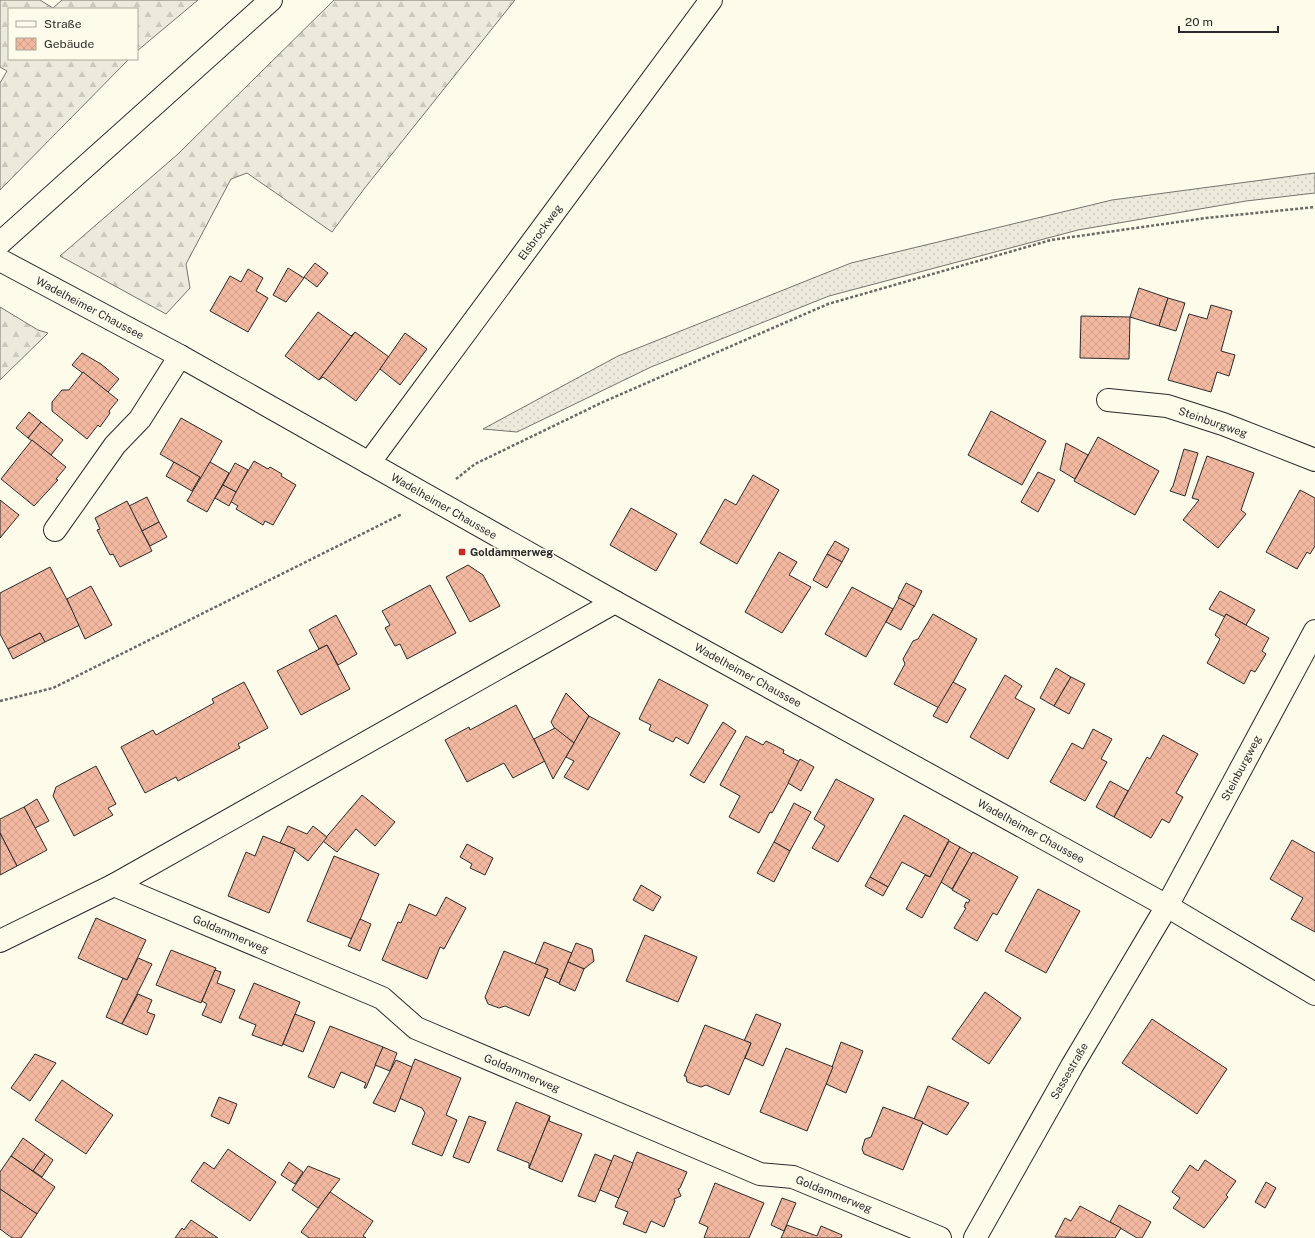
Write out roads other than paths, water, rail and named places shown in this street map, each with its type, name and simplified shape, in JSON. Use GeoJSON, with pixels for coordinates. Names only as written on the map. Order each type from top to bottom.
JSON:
{"type":"FeatureCollection","features":[{"type":"Feature","properties":{"kind":"main road"},"geometry":{"type":"LineString","coordinates":[[0,243],[271,0]]}},
{"type":"Feature","properties":{"kind":"main road","name":"Elsbrockweg"},"geometry":{"type":"LineString","coordinates":[[369,463],[711,0]]}},
{"type":"Feature","properties":{"kind":"main road","name":"Wadelheimer Chaussee"},"geometry":{"type":"LineString","coordinates":[[0,260],[180,356],[615,602],[1167,906],[1315,994]]}},
{"type":"Feature","properties":{"kind":"main road"},"geometry":{"type":"LineString","coordinates":[[55,530],[115,445],[140,419],[180,356]]}},
{"type":"Feature","properties":{"kind":"main road","name":"Steinburgweg"},"geometry":{"type":"LineString","coordinates":[[1108,400],[1167,406],[1223,424],[1315,460]]}},
{"type":"Feature","properties":{"kind":"main road"},"geometry":{"type":"LineString","coordinates":[[0,941],[114,885],[615,602]]}},
{"type":"Feature","properties":{"kind":"main road","name":"Steinburgweg"},"geometry":{"type":"LineString","coordinates":[[1167,906],[1315,630]]}},
{"type":"Feature","properties":{"kind":"main road","name":"Goldammerweg"},"geometry":{"type":"LineString","coordinates":[[114,885],[382,998],[416,1028],[760,1174],[793,1177],[940,1238]]}},
{"type":"Feature","properties":{"kind":"main road","name":"Sassestraße"},"geometry":{"type":"LineString","coordinates":[[975,1238],[1072,1066],[1167,906]]}},
{"type":"Feature","properties":{"kind":"place","name":"Goldammerweg"},"geometry":{"type":"Point","coordinates":[462,552]}}]}
